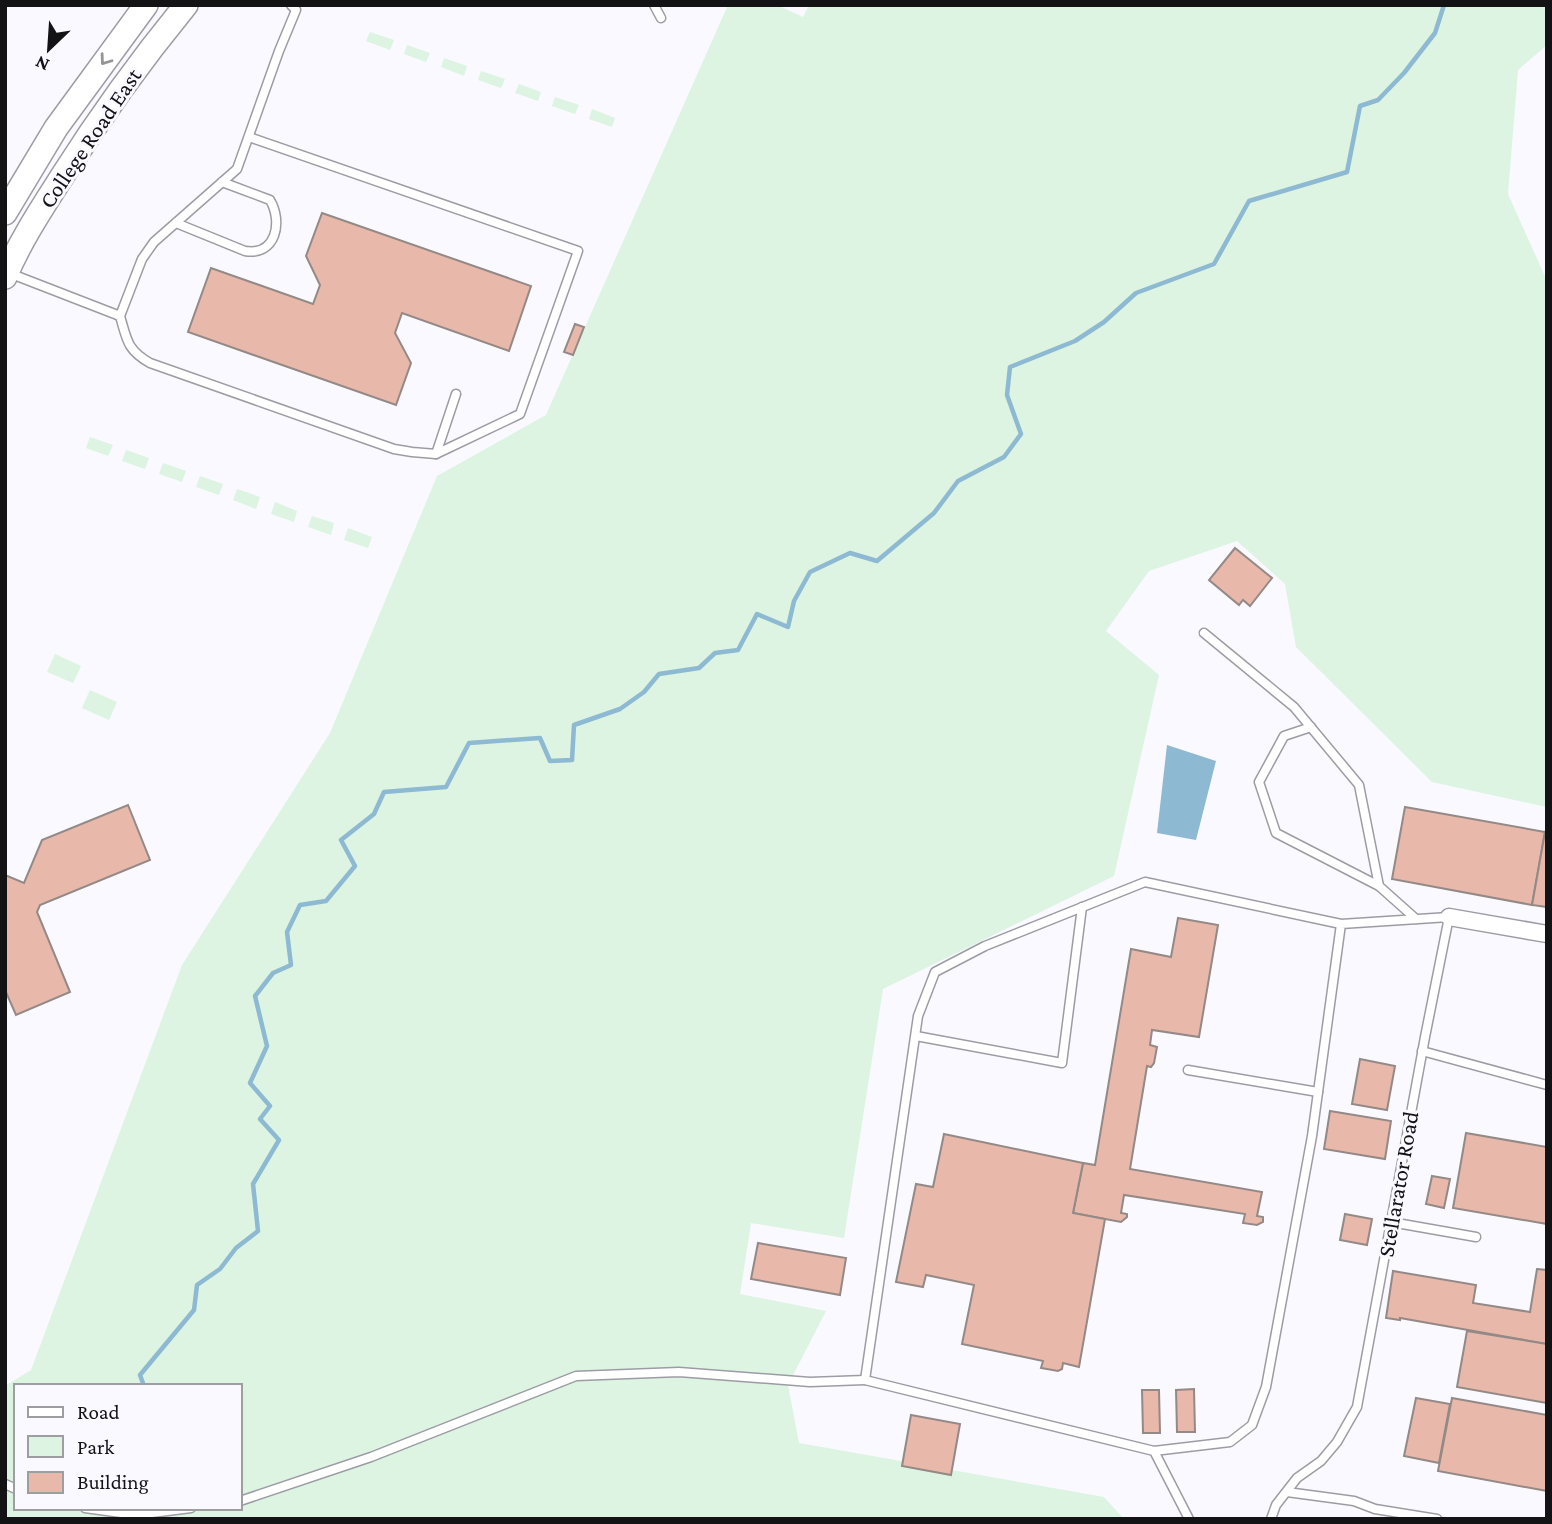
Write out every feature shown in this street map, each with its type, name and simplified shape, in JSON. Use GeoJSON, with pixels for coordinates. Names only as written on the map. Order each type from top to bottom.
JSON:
{"type":"FeatureCollection","features":[{"type":"Feature","properties":{"kind":"street","name":"College Road East"},"geometry":{"type":"LineString","coordinates":[[5,212],[56,128],[146,5]]}},
{"type":"Feature","properties":{"kind":"street","name":"College Road East"},"geometry":{"type":"LineString","coordinates":[[6,274],[36,216],[98,120],[186,5]]}},
{"type":"Feature","properties":{"kind":"street"},"geometry":{"type":"LineString","coordinates":[[1449,917],[1547,934]]}},
{"type":"Feature","properties":{"kind":"lane"},"geometry":{"type":"LineString","coordinates":[[654,5],[661,18]]}},
{"type":"Feature","properties":{"kind":"lane"},"geometry":{"type":"LineString","coordinates":[[250,137],[578,251],[520,414],[436,454],[394,449],[150,363],[136,355],[128,344],[120,316],[142,259],[154,242],[237,169],[295,7]]}},
{"type":"Feature","properties":{"kind":"lane"},"geometry":{"type":"LineString","coordinates":[[176,223],[245,251],[256,253],[265,248],[272,240],[278,219],[270,200],[222,182]]}},
{"type":"Feature","properties":{"kind":"lane"},"geometry":{"type":"LineString","coordinates":[[6,274],[120,316]]}},
{"type":"Feature","properties":{"kind":"lane"},"geometry":{"type":"LineString","coordinates":[[436,454],[456,394]]}},
{"type":"Feature","properties":{"kind":"lane"},"geometry":{"type":"LineString","coordinates":[[1203,634],[1294,707],[1359,785],[1379,886]]}},
{"type":"Feature","properties":{"kind":"lane"},"geometry":{"type":"LineString","coordinates":[[1311,727],[1284,736],[1259,782],[1276,833],[1379,886],[1416,919]]}},
{"type":"Feature","properties":{"kind":"lane"},"geometry":{"type":"LineString","coordinates":[[865,1380],[918,1016],[935,972],[985,946],[1145,882],[1342,924],[1449,917]]}},
{"type":"Feature","properties":{"kind":"lane"},"geometry":{"type":"LineString","coordinates":[[916,1036],[1062,1063],[1082,907]]}},
{"type":"Feature","properties":{"kind":"lane","name":"Stellarator Road"},"geometry":{"type":"LineString","coordinates":[[1271,1519],[1276,1505],[1297,1478],[1321,1461],[1338,1443],[1357,1407],[1449,917]]}},
{"type":"Feature","properties":{"kind":"lane"},"geometry":{"type":"LineString","coordinates":[[242,1500],[372,1457],[576,1376],[680,1372],[810,1382],[865,1380],[1154,1451],[1230,1442],[1252,1425],[1266,1387],[1312,1136],[1342,924]]}},
{"type":"Feature","properties":{"kind":"lane"},"geometry":{"type":"LineString","coordinates":[[1422,1051],[1547,1085]]}},
{"type":"Feature","properties":{"kind":"lane"},"geometry":{"type":"LineString","coordinates":[[1188,1070],[1318,1092]]}},
{"type":"Feature","properties":{"kind":"lane"},"geometry":{"type":"LineString","coordinates":[[1391,1222],[1476,1237]]}},
{"type":"Feature","properties":{"kind":"lane"},"geometry":{"type":"LineString","coordinates":[[1154,1451],[1189,1519]]}},
{"type":"Feature","properties":{"kind":"lane"},"geometry":{"type":"LineString","coordinates":[[1287,1492],[1354,1501],[1375,1509],[1437,1519]]}},
{"type":"Feature","properties":{"kind":"lane"},"geometry":{"type":"LineString","coordinates":[[100,1510],[136,1515],[175,1510]]}},
{"type":"Feature","properties":{"kind":"green space"},"geometry":{"type":"Polygon","coordinates":[[[728,5],[777,5],[803,17],[809,5],[1547,5],[1547,45],[1518,70],[1508,194],[1547,281],[1547,807],[1432,782],[1296,647],[1285,584],[1237,541],[1149,571],[1106,631],[1159,675],[1114,876],[883,989],[844,1238],[751,1223],[740,1294],[826,1311],[788,1385],[799,1443],[1104,1497],[1124,1519],[5,1519],[5,1386],[31,1370],[182,965],[330,733],[437,476],[546,415],[728,5]]]}},
{"type":"Feature","properties":{"kind":"green space"},"geometry":{"type":"Polygon","coordinates":[[[370,32],[394,40],[390,50],[366,41],[370,32]]]}},
{"type":"Feature","properties":{"kind":"green space"},"geometry":{"type":"Polygon","coordinates":[[[407,45],[430,53],[426,62],[404,54],[407,45]]]}},
{"type":"Feature","properties":{"kind":"green space"},"geometry":{"type":"Polygon","coordinates":[[[444,58],[467,66],[464,76],[441,67],[444,58]]]}},
{"type":"Feature","properties":{"kind":"green space"},"geometry":{"type":"Polygon","coordinates":[[[481,71],[505,79],[501,88],[478,80],[481,71]]]}},
{"type":"Feature","properties":{"kind":"green space"},"geometry":{"type":"Polygon","coordinates":[[[519,84],[541,92],[538,101],[515,93],[519,84]]]}},
{"type":"Feature","properties":{"kind":"green space"},"geometry":{"type":"Polygon","coordinates":[[[555,97],[579,105],[575,114],[552,106],[555,97]]]}},
{"type":"Feature","properties":{"kind":"green space"},"geometry":{"type":"Polygon","coordinates":[[[592,109],[615,118],[612,127],[589,119],[592,109]]]}},
{"type":"Feature","properties":{"kind":"green space"},"geometry":{"type":"Polygon","coordinates":[[[90,437],[113,445],[108,456],[86,448],[90,437]]]}},
{"type":"Feature","properties":{"kind":"green space"},"geometry":{"type":"Polygon","coordinates":[[[126,450],[149,458],[145,469],[122,461],[126,450]]]}},
{"type":"Feature","properties":{"kind":"green space"},"geometry":{"type":"Polygon","coordinates":[[[163,463],[186,471],[182,482],[159,474],[163,463]]]}},
{"type":"Feature","properties":{"kind":"green space"},"geometry":{"type":"Polygon","coordinates":[[[200,476],[223,484],[219,495],[196,487],[200,476]]]}},
{"type":"Feature","properties":{"kind":"green space"},"geometry":{"type":"Polygon","coordinates":[[[237,489],[260,497],[256,509],[233,500],[237,489]]]}},
{"type":"Feature","properties":{"kind":"green space"},"geometry":{"type":"Polygon","coordinates":[[[275,502],[297,511],[294,522],[271,514],[275,502]]]}},
{"type":"Feature","properties":{"kind":"green space"},"geometry":{"type":"Polygon","coordinates":[[[312,516],[334,523],[331,535],[308,527],[312,516]]]}},
{"type":"Feature","properties":{"kind":"green space"},"geometry":{"type":"Polygon","coordinates":[[[348,528],[372,537],[368,548],[344,540],[348,528]]]}},
{"type":"Feature","properties":{"kind":"green space"},"geometry":{"type":"Polygon","coordinates":[[[55,654],[81,666],[73,683],[47,672],[55,654]]]}},
{"type":"Feature","properties":{"kind":"green space"},"geometry":{"type":"Polygon","coordinates":[[[90,690],[117,702],[109,720],[82,708],[90,690]]]}},
{"type":"Feature","properties":{"kind":"water"},"geometry":{"type":"Polygon","coordinates":[[[1167,745],[1216,761],[1196,840],[1157,833],[1167,745]]]}},
{"type":"Feature","properties":{"kind":"building"},"geometry":{"type":"Polygon","coordinates":[[[322,213],[531,286],[509,351],[402,313],[395,333],[411,363],[396,405],[188,332],[211,268],[313,304],[320,285],[306,256],[322,213]]]}},
{"type":"Feature","properties":{"kind":"building"},"geometry":{"type":"Polygon","coordinates":[[[575,324],[584,327],[573,355],[564,352],[575,324]]]}},
{"type":"Feature","properties":{"kind":"building"},"geometry":{"type":"Polygon","coordinates":[[[1235,548],[1272,578],[1250,606],[1243,600],[1239,605],[1209,580],[1235,548]]]}},
{"type":"Feature","properties":{"kind":"building"},"geometry":{"type":"Polygon","coordinates":[[[128,805],[150,860],[40,905],[37,912],[70,992],[16,1015],[5,990],[5,875],[24,883],[42,840],[128,805]]]}},
{"type":"Feature","properties":{"kind":"building"},"geometry":{"type":"Polygon","coordinates":[[[1405,807],[1545,832],[1532,905],[1392,879],[1405,807]]]}},
{"type":"Feature","properties":{"kind":"building"},"geometry":{"type":"Polygon","coordinates":[[[1545,832],[1547,833],[1547,907],[1532,905],[1545,832]]]}},
{"type":"Feature","properties":{"kind":"building"},"geometry":{"type":"Polygon","coordinates":[[[1178,918],[1218,925],[1199,1037],[1152,1030],[1150,1045],[1157,1047],[1154,1063],[1151,1067],[1147,1066],[1130,1169],[1262,1192],[1257,1216],[1263,1217],[1263,1222],[1257,1225],[1243,1223],[1245,1214],[1124,1195],[1121,1213],[1127,1214],[1127,1217],[1121,1222],[1073,1213],[1083,1163],[1095,1165],[1131,949],[1171,957],[1178,918]]]}},
{"type":"Feature","properties":{"kind":"building"},"geometry":{"type":"Polygon","coordinates":[[[1360,1059],[1395,1066],[1387,1110],[1352,1104],[1360,1059]]]}},
{"type":"Feature","properties":{"kind":"building"},"geometry":{"type":"Polygon","coordinates":[[[1330,1111],[1391,1121],[1385,1159],[1324,1149],[1330,1111]]]}},
{"type":"Feature","properties":{"kind":"building"},"geometry":{"type":"Polygon","coordinates":[[[1466,1133],[1547,1147],[1547,1224],[1453,1208],[1466,1133]]]}},
{"type":"Feature","properties":{"kind":"building"},"geometry":{"type":"Polygon","coordinates":[[[944,1134],[1083,1163],[1073,1213],[1105,1219],[1079,1367],[1063,1363],[1062,1369],[1058,1371],[1041,1368],[1043,1361],[962,1344],[974,1285],[926,1275],[923,1287],[896,1282],[916,1184],[933,1187],[944,1134]]]}},
{"type":"Feature","properties":{"kind":"building"},"geometry":{"type":"Polygon","coordinates":[[[1432,1176],[1450,1179],[1444,1208],[1426,1204],[1432,1176]]]}},
{"type":"Feature","properties":{"kind":"building"},"geometry":{"type":"Polygon","coordinates":[[[1345,1214],[1372,1219],[1367,1245],[1340,1240],[1345,1214]]]}},
{"type":"Feature","properties":{"kind":"building"},"geometry":{"type":"Polygon","coordinates":[[[758,1243],[846,1258],[840,1295],[751,1279],[758,1243]]]}},
{"type":"Feature","properties":{"kind":"building"},"geometry":{"type":"Polygon","coordinates":[[[1537,1269],[1547,1270],[1547,1344],[1400,1318],[1386,1318],[1393,1271],[1476,1285],[1473,1303],[1530,1312],[1537,1269]]]}},
{"type":"Feature","properties":{"kind":"building"},"geometry":{"type":"Polygon","coordinates":[[[1467,1331],[1547,1344],[1547,1403],[1457,1387],[1467,1331]]]}},
{"type":"Feature","properties":{"kind":"building"},"geometry":{"type":"Polygon","coordinates":[[[1194,1389],[1195,1432],[1177,1432],[1176,1390],[1194,1389]]]}},
{"type":"Feature","properties":{"kind":"building"},"geometry":{"type":"Polygon","coordinates":[[[1142,1390],[1159,1390],[1160,1433],[1143,1433],[1142,1390]]]}},
{"type":"Feature","properties":{"kind":"building"},"geometry":{"type":"Polygon","coordinates":[[[1416,1398],[1450,1404],[1439,1463],[1404,1456],[1416,1398]]]}},
{"type":"Feature","properties":{"kind":"building"},"geometry":{"type":"Polygon","coordinates":[[[1452,1398],[1547,1415],[1547,1491],[1438,1471],[1452,1398]]]}},
{"type":"Feature","properties":{"kind":"building"},"geometry":{"type":"Polygon","coordinates":[[[911,1415],[960,1424],[951,1475],[902,1466],[911,1415]]]}},
{"type":"Feature","properties":{"kind":"waterway"},"geometry":{"type":"LineString","coordinates":[[143,1384],[140,1375],[194,1310],[197,1285],[220,1269],[236,1248],[258,1231],[253,1184],[279,1140],[260,1119],[270,1106],[250,1083],[267,1046],[255,996],[273,973],[291,965],[287,932],[300,905],[326,901],[355,866],[341,840],[374,814],[384,792],[446,787],[469,743],[540,738],[550,761],[572,760],[574,725],[620,709],[644,692],[659,674],[699,668],[715,653],[738,650],[757,614],[788,627],[794,601],[810,572],[850,553],[877,561],[934,513],[958,481],[1004,457],[1021,434],[1007,395],[1010,367],[1075,341],[1104,322],[1136,293],[1214,264],[1249,201],[1347,172],[1360,106],[1378,100],[1404,73],[1435,33],[1444,5]]}}]}
